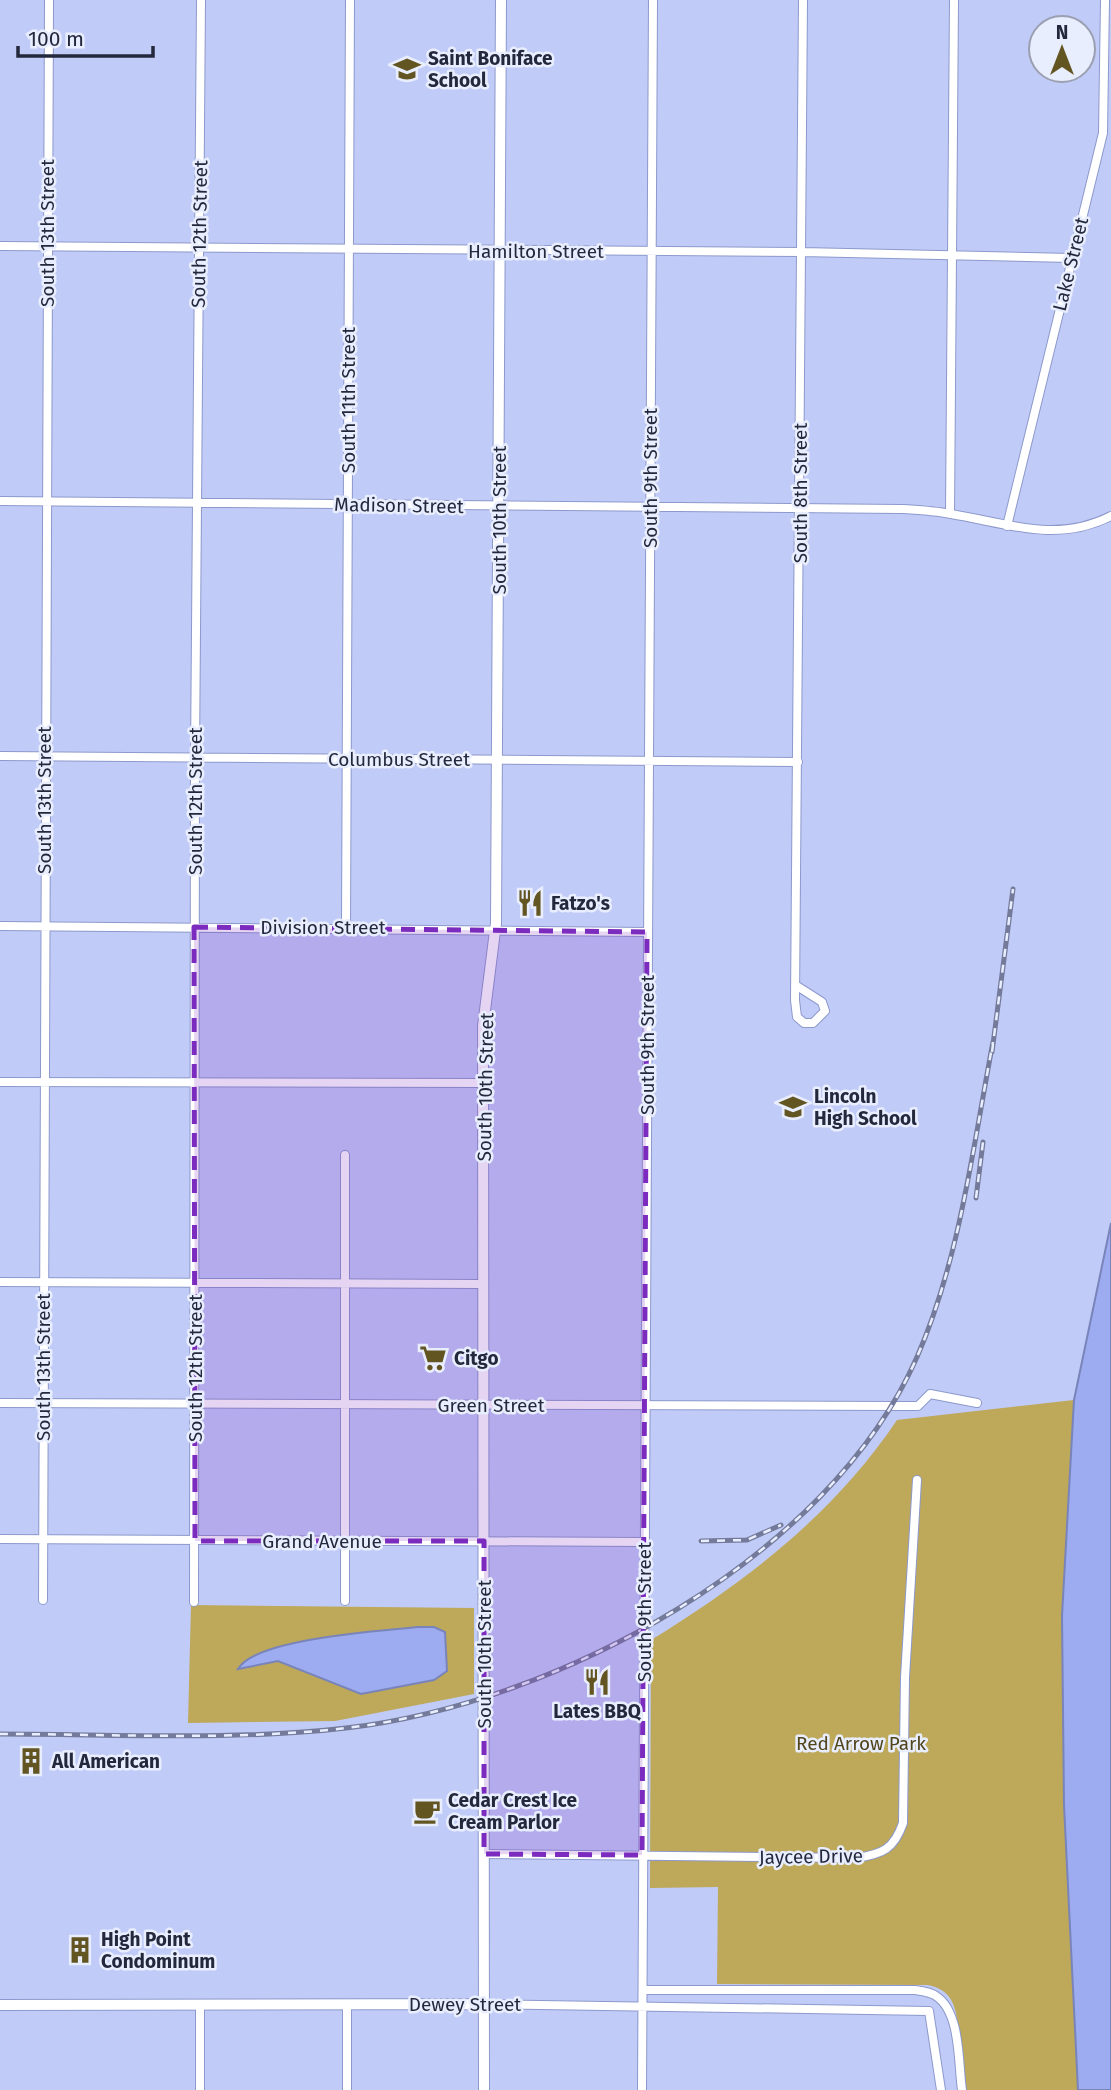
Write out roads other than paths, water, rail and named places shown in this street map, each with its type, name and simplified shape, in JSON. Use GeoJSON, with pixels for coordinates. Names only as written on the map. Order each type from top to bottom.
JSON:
{"type":"FeatureCollection","features":[{"type":"Feature","properties":{"kind":"street","name":"South 13th Street"},"geometry":{"type":"LineString","coordinates":[[43,1600],[43,926],[48,0]]}},
{"type":"Feature","properties":{"kind":"street","name":"South 12th Street"},"geometry":{"type":"LineString","coordinates":[[194,1602],[194,927],[201,0]]}},
{"type":"Feature","properties":{"kind":"street","name":"South 11th Street"},"geometry":{"type":"LineString","coordinates":[[346,927],[350,0]]}},
{"type":"Feature","properties":{"kind":"street","name":"South 10th Street"},"geometry":{"type":"LineString","coordinates":[[484,2090],[483,1026],[496,929],[502,251],[501,0]]}},
{"type":"Feature","properties":{"kind":"street","name":"South 9th Street"},"geometry":{"type":"LineString","coordinates":[[642,2090],[653,0]]}},
{"type":"Feature","properties":{"kind":"street","name":"South 8th Street"},"geometry":{"type":"LineString","coordinates":[[797,986],[822,1002],[825,1011],[813,1023],[804,1023],[797,1017],[797,986],[799,762],[803,0]]}},
{"type":"Feature","properties":{"kind":"street"},"geometry":{"type":"LineString","coordinates":[[950,513],[954,0]]}},
{"type":"Feature","properties":{"kind":"street","name":"Lake Street"},"geometry":{"type":"LineString","coordinates":[[1007,526],[1103,133],[1105,0]]}},
{"type":"Feature","properties":{"kind":"street","name":"Hamilton Street"},"geometry":{"type":"LineString","coordinates":[[0,246],[802,252],[1071,258]]}},
{"type":"Feature","properties":{"kind":"street","name":"Madison Street"},"geometry":{"type":"LineString","coordinates":[[0,501],[902,509],[950,513],[1038,532],[1058,532],[1085,527],[1111,516]]}},
{"type":"Feature","properties":{"kind":"street","name":"Columbus Street"},"geometry":{"type":"LineString","coordinates":[[0,756],[799,762]]}},
{"type":"Feature","properties":{"kind":"street","name":"Division Street"},"geometry":{"type":"LineString","coordinates":[[0,926],[346,927],[646,932]]}},
{"type":"Feature","properties":{"kind":"street"},"geometry":{"type":"LineString","coordinates":[[0,1082],[483,1083]]}},
{"type":"Feature","properties":{"kind":"street"},"geometry":{"type":"LineString","coordinates":[[345,1155],[345,1601]]}},
{"type":"Feature","properties":{"kind":"street"},"geometry":{"type":"LineString","coordinates":[[0,1282],[483,1284]]}},
{"type":"Feature","properties":{"kind":"street","name":"Green Street"},"geometry":{"type":"LineString","coordinates":[[0,1403],[918,1406],[930,1394],[977,1403]]}},
{"type":"Feature","properties":{"kind":"street","name":"Jaycee Drive"},"geometry":{"type":"LineString","coordinates":[[484,1854],[856,1858],[882,1854],[896,1841],[903,1823],[906,1790],[905,1677],[917,1480]]}},
{"type":"Feature","properties":{"kind":"street","name":"Grand Avenue"},"geometry":{"type":"LineString","coordinates":[[0,1539],[644,1542]]}},
{"type":"Feature","properties":{"kind":"street"},"geometry":{"type":"LineString","coordinates":[[643,1990],[915,1990],[934,1994],[944,2002],[952,2019],[962,2090]]}},
{"type":"Feature","properties":{"kind":"street"},"geometry":{"type":"LineString","coordinates":[[792,1990],[792,2009]]}},
{"type":"Feature","properties":{"kind":"street"},"geometry":{"type":"LineString","coordinates":[[941,2090],[929,2011],[944,2002]]}},
{"type":"Feature","properties":{"kind":"street","name":"Dewey Street"},"geometry":{"type":"LineString","coordinates":[[0,2005],[643,2005],[662,2009],[929,2011]]}},
{"type":"Feature","properties":{"kind":"street"},"geometry":{"type":"LineString","coordinates":[[200,2005],[200,2090]]}},
{"type":"Feature","properties":{"kind":"street"},"geometry":{"type":"LineString","coordinates":[[347,2005],[347,2090]]}},
{"type":"Feature","properties":{"kind":"water"},"geometry":{"type":"Polygon","coordinates":[[[1111,1223],[1111,2090],[1078,2090],[1064,1805],[1062,1616],[1074,1400],[1111,1223]]]}},
{"type":"Feature","properties":{"kind":"water"},"geometry":{"type":"Polygon","coordinates":[[[434,1627],[445,1632],[447,1671],[434,1680],[361,1694],[278,1661],[238,1669],[249,1658],[293,1643],[434,1627]]]}},
{"type":"Feature","properties":{"kind":"railway"},"geometry":{"type":"LineString","coordinates":[[992,1052],[1013,889]]}},
{"type":"Feature","properties":{"kind":"railway"},"geometry":{"type":"LineString","coordinates":[[0,1734],[174,1736],[304,1732],[346,1728],[428,1713],[512,1688],[596,1653],[678,1609],[753,1556],[820,1496],[876,1430],[917,1357],[932,1320],[955,1242],[993,1042]]}},
{"type":"Feature","properties":{"kind":"railway"},"geometry":{"type":"LineString","coordinates":[[976,1198],[983,1142]]}},
{"type":"Feature","properties":{"kind":"railway"},"geometry":{"type":"LineString","coordinates":[[701,1541],[747,1540],[781,1525]]}},
{"type":"Feature","properties":{"kind":"place","name":"Saint Boniface School"},"geometry":{"type":"Point","coordinates":[407,69]}},
{"type":"Feature","properties":{"kind":"place","name":"Fatzo's"},"geometry":{"type":"Point","coordinates":[530,903]}},
{"type":"Feature","properties":{"kind":"place","name":"Lincoln High School"},"geometry":{"type":"Point","coordinates":[793,1107]}},
{"type":"Feature","properties":{"kind":"place","name":"Citgo"},"geometry":{"type":"Point","coordinates":[433,1358]}},
{"type":"Feature","properties":{"kind":"place","name":"Lates BBQ"},"geometry":{"type":"Point","coordinates":[597,1682]}},
{"type":"Feature","properties":{"kind":"place","name":"All American"},"geometry":{"type":"Point","coordinates":[31,1761]}},
{"type":"Feature","properties":{"kind":"place","name":"Cedar Crest Ice Cream Parlor"},"geometry":{"type":"Point","coordinates":[427,1811]}},
{"type":"Feature","properties":{"kind":"place","name":"High Point Condominum"},"geometry":{"type":"Point","coordinates":[80,1950]}},
{"type":"Feature","properties":{"kind":"park label","name":"Red Arrow Park"},"geometry":{"type":"Point","coordinates":[861,1743]}}]}
